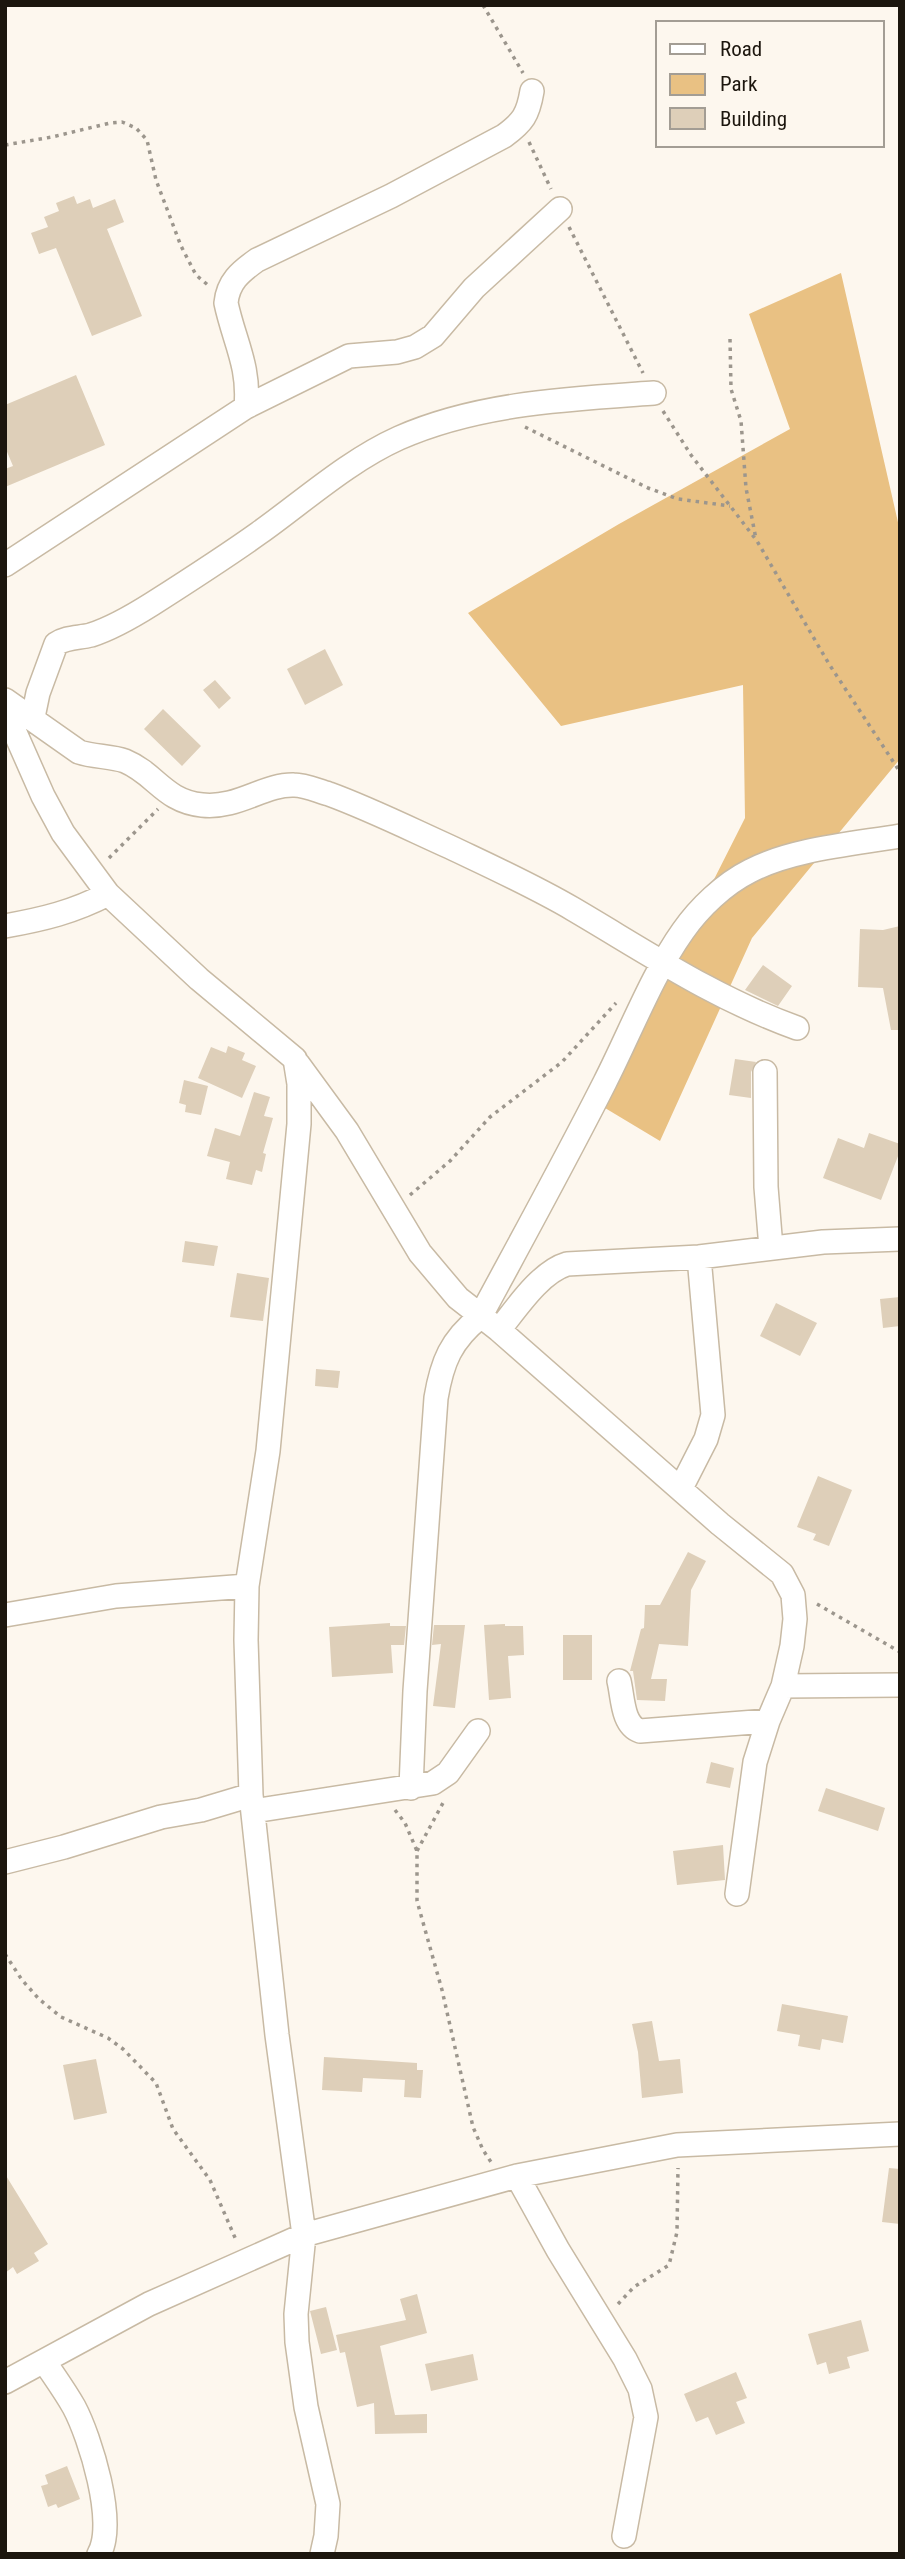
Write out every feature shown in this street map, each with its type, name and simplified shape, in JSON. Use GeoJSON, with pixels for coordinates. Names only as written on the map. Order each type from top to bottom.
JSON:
{"type":"FeatureCollection","features":[{"type":"Feature","properties":{"kind":"street"},"geometry":{"type":"LineString","coordinates":[[246,407],[246,372],[226,303],[227,292],[233,280],[257,260],[391,196],[504,136],[521,124],[529,108],[532,91]]}},
{"type":"Feature","properties":{"kind":"street"},"geometry":{"type":"LineString","coordinates":[[5,565],[246,407],[349,356],[397,352],[415,347],[433,337],[474,288],[560,209]]}},
{"type":"Feature","properties":{"kind":"street"},"geometry":{"type":"LineString","coordinates":[[33,718],[51,651],[56,644],[62,640],[88,636],[110,628],[133,616],[219,561],[354,464],[398,439],[444,422],[494,411],[571,398],[654,393]]}},
{"type":"Feature","properties":{"kind":"street"},"geometry":{"type":"LineString","coordinates":[[5,700],[79,752],[124,761],[136,767],[171,796],[184,802],[213,806],[231,804],[283,786],[294,785],[330,795],[535,888],[663,965],[758,1014],[797,1028]]}},
{"type":"Feature","properties":{"kind":"street"},"geometry":{"type":"LineString","coordinates":[[5,710],[43,796],[63,833],[92,874],[108,894],[199,979],[295,1059],[347,1131],[420,1253],[458,1298],[720,1524],[782,1574],[793,1595],[795,1619],[792,1646],[783,1686],[755,1762],[737,1894]]}},
{"type":"Feature","properties":{"kind":"street"},"geometry":{"type":"LineString","coordinates":[[490,1324],[663,965],[683,931],[703,907],[731,883],[750,871],[775,861],[900,836]]}},
{"type":"Feature","properties":{"kind":"street"},"geometry":{"type":"LineString","coordinates":[[5,926],[50,918],[82,908],[108,894]]}},
{"type":"Feature","properties":{"kind":"street"},"geometry":{"type":"LineString","coordinates":[[295,1059],[299,1084],[299,1124],[268,1451],[247,1586],[246,1640],[253,1803],[277,2035],[304,2235],[296,2314],[297,2342],[306,2407],[328,2504],[322,2554]]}},
{"type":"Feature","properties":{"kind":"street"},"geometry":{"type":"LineString","coordinates":[[765,1072],[766,1187],[771,1248]]}},
{"type":"Feature","properties":{"kind":"street"},"geometry":{"type":"LineString","coordinates":[[411,1788],[415,1691],[436,1398],[441,1371],[464,1330],[490,1324],[555,1268],[593,1261],[699,1257],[823,1242],[900,1239]]}},
{"type":"Feature","properties":{"kind":"street"},"geometry":{"type":"LineString","coordinates":[[681,1488],[706,1439],[713,1415],[699,1257]]}},
{"type":"Feature","properties":{"kind":"street"},"geometry":{"type":"LineString","coordinates":[[5,1615],[116,1596],[247,1586]]}},
{"type":"Feature","properties":{"kind":"street"},"geometry":{"type":"LineString","coordinates":[[619,1681],[628,1722],[633,1729],[640,1731],[768,1721]]}},
{"type":"Feature","properties":{"kind":"street"},"geometry":{"type":"LineString","coordinates":[[783,1686],[900,1685]]}},
{"type":"Feature","properties":{"kind":"street"},"geometry":{"type":"LineString","coordinates":[[5,1863],[161,1817],[253,1803],[305,1801],[411,1788],[442,1779],[478,1731]]}},
{"type":"Feature","properties":{"kind":"street"},"geometry":{"type":"LineString","coordinates":[[5,2382],[149,2304],[304,2235],[512,2178],[677,2145],[900,2134]]}},
{"type":"Feature","properties":{"kind":"street"},"geometry":{"type":"LineString","coordinates":[[512,2178],[604,2323],[640,2389],[646,2417],[624,2536]]}},
{"type":"Feature","properties":{"kind":"street"},"geometry":{"type":"LineString","coordinates":[[44,2361],[74,2407],[90,2443],[106,2523],[105,2551]]}},
{"type":"Feature","properties":{"kind":"path"},"geometry":{"type":"LineString","coordinates":[[483,5],[532,91]]}},
{"type":"Feature","properties":{"kind":"path"},"geometry":{"type":"LineString","coordinates":[[5,145],[110,123],[122,122],[136,128],[147,140],[156,180],[190,265],[196,275],[226,303]]}},
{"type":"Feature","properties":{"kind":"path"},"geometry":{"type":"LineString","coordinates":[[521,124],[560,209],[679,438],[757,541],[829,664],[900,772]]}},
{"type":"Feature","properties":{"kind":"path"},"geometry":{"type":"LineString","coordinates":[[730,339],[731,389],[741,421],[746,488],[757,541]]}},
{"type":"Feature","properties":{"kind":"path"},"geometry":{"type":"LineString","coordinates":[[494,411],[648,488],[678,499],[730,506]]}},
{"type":"Feature","properties":{"kind":"path"},"geometry":{"type":"LineString","coordinates":[[92,874],[171,796]]}},
{"type":"Feature","properties":{"kind":"path"},"geometry":{"type":"LineString","coordinates":[[393,1211],[450,1161],[490,1117],[562,1062],[621,998]]}},
{"type":"Feature","properties":{"kind":"path"},"geometry":{"type":"LineString","coordinates":[[793,1595],[829,1609],[900,1652]]}},
{"type":"Feature","properties":{"kind":"path"},"geometry":{"type":"LineString","coordinates":[[417,1851],[444,1802],[442,1779]]}},
{"type":"Feature","properties":{"kind":"path"},"geometry":{"type":"LineString","coordinates":[[381,1791],[405,1823],[417,1851],[417,1900],[442,1990],[473,2127],[483,2150],[512,2178]]}},
{"type":"Feature","properties":{"kind":"path"},"geometry":{"type":"LineString","coordinates":[[5,1954],[22,1980],[39,1999],[61,2017],[108,2038],[123,2049],[156,2083],[173,2129],[210,2180],[245,2261]]}},
{"type":"Feature","properties":{"kind":"path"},"geometry":{"type":"LineString","coordinates":[[604,2323],[617,2304],[634,2287],[664,2271],[672,2259],[677,2232],[677,2145]]}},
{"type":"Feature","properties":{"kind":"green space"},"geometry":{"type":"Polygon","coordinates":[[[841,273],[900,531],[900,759],[752,938],[660,1141],[600,1105],[745,818],[743,685],[561,726],[468,613],[619,524],[790,429],[749,314],[841,273]]]}},
{"type":"Feature","properties":{"kind":"building"},"geometry":{"type":"Polygon","coordinates":[[[74,196],[77,204],[90,199],[93,208],[115,199],[124,222],[107,229],[142,316],[92,336],[56,248],[39,254],[31,233],[48,227],[44,217],[59,211],[56,203],[74,196]]]}},
{"type":"Feature","properties":{"kind":"building"},"geometry":{"type":"Polygon","coordinates":[[[76,375],[105,445],[5,487],[5,469],[13,466],[5,447],[5,405],[76,375]]]}},
{"type":"Feature","properties":{"kind":"building"},"geometry":{"type":"Polygon","coordinates":[[[325,649],[343,685],[305,705],[287,669],[325,649]]]}},
{"type":"Feature","properties":{"kind":"building"},"geometry":{"type":"Polygon","coordinates":[[[215,680],[231,698],[219,709],[203,690],[215,680]]]}},
{"type":"Feature","properties":{"kind":"building"},"geometry":{"type":"Polygon","coordinates":[[[163,709],[201,746],[182,766],[144,729],[163,709]]]}},
{"type":"Feature","properties":{"kind":"building"},"geometry":{"type":"Polygon","coordinates":[[[900,926],[900,1030],[891,1030],[883,988],[858,987],[860,929],[883,930],[900,926]]]}},
{"type":"Feature","properties":{"kind":"building"},"geometry":{"type":"Polygon","coordinates":[[[763,965],[792,986],[778,1006],[745,990],[763,965]]]}},
{"type":"Feature","properties":{"kind":"building"},"geometry":{"type":"Polygon","coordinates":[[[228,1046],[245,1053],[242,1060],[256,1066],[242,1098],[198,1078],[211,1047],[226,1053],[228,1046]]]}},
{"type":"Feature","properties":{"kind":"building"},"geometry":{"type":"Polygon","coordinates":[[[735,1059],[756,1062],[751,1072],[751,1098],[729,1095],[735,1059]]]}},
{"type":"Feature","properties":{"kind":"building"},"geometry":{"type":"Polygon","coordinates":[[[184,1080],[208,1086],[201,1115],[185,1112],[186,1105],[179,1103],[184,1080]]]}},
{"type":"Feature","properties":{"kind":"building"},"geometry":{"type":"Polygon","coordinates":[[[254,1092],[270,1097],[264,1116],[273,1118],[263,1153],[266,1154],[262,1172],[256,1170],[252,1185],[226,1179],[230,1162],[207,1156],[215,1128],[240,1136],[254,1092]]]}},
{"type":"Feature","properties":{"kind":"building"},"geometry":{"type":"Polygon","coordinates":[[[869,1133],[900,1144],[900,1151],[881,1200],[823,1178],[838,1138],[864,1148],[869,1133]]]}},
{"type":"Feature","properties":{"kind":"building"},"geometry":{"type":"Polygon","coordinates":[[[185,1241],[218,1246],[214,1266],[182,1262],[185,1241]]]}},
{"type":"Feature","properties":{"kind":"building"},"geometry":{"type":"Polygon","coordinates":[[[237,1273],[269,1278],[263,1321],[230,1317],[237,1273]]]}},
{"type":"Feature","properties":{"kind":"building"},"geometry":{"type":"Polygon","coordinates":[[[900,1297],[900,1326],[883,1328],[880,1299],[900,1297]]]}},
{"type":"Feature","properties":{"kind":"building"},"geometry":{"type":"Polygon","coordinates":[[[776,1303],[817,1323],[800,1356],[760,1336],[776,1303]]]}},
{"type":"Feature","properties":{"kind":"building"},"geometry":{"type":"Polygon","coordinates":[[[316,1369],[340,1371],[338,1388],[315,1386],[316,1369]]]}},
{"type":"Feature","properties":{"kind":"building"},"geometry":{"type":"Polygon","coordinates":[[[818,1476],[852,1490],[829,1546],[813,1540],[816,1534],[797,1527],[818,1476]]]}},
{"type":"Feature","properties":{"kind":"building"},"geometry":{"type":"Polygon","coordinates":[[[688,1552],[706,1561],[691,1590],[688,1646],[659,1644],[651,1679],[667,1679],[665,1701],[637,1700],[633,1671],[630,1671],[641,1629],[644,1628],[645,1605],[660,1605],[688,1552]]]}},
{"type":"Feature","properties":{"kind":"building"},"geometry":{"type":"Polygon","coordinates":[[[390,1623],[390,1626],[406,1626],[404,1645],[391,1645],[393,1673],[332,1677],[329,1627],[390,1623]]]}},
{"type":"Feature","properties":{"kind":"building"},"geometry":{"type":"Polygon","coordinates":[[[434,1625],[465,1625],[455,1708],[433,1706],[441,1644],[432,1645],[434,1625]]]}},
{"type":"Feature","properties":{"kind":"building"},"geometry":{"type":"Polygon","coordinates":[[[484,1625],[523,1626],[524,1655],[508,1656],[511,1698],[489,1700],[484,1625]]]}},
{"type":"Feature","properties":{"kind":"building"},"geometry":{"type":"Polygon","coordinates":[[[563,1635],[592,1635],[592,1680],[563,1680],[563,1635]]]}},
{"type":"Feature","properties":{"kind":"building"},"geometry":{"type":"Polygon","coordinates":[[[711,1762],[734,1768],[730,1788],[706,1783],[711,1762]]]}},
{"type":"Feature","properties":{"kind":"building"},"geometry":{"type":"Polygon","coordinates":[[[826,1788],[885,1808],[878,1831],[818,1811],[826,1788]]]}},
{"type":"Feature","properties":{"kind":"building"},"geometry":{"type":"Polygon","coordinates":[[[723,1845],[725,1880],[677,1885],[673,1851],[723,1845]]]}},
{"type":"Feature","properties":{"kind":"building"},"geometry":{"type":"Polygon","coordinates":[[[782,2004],[848,2016],[843,2043],[822,2039],[820,2050],[798,2046],[800,2035],[777,2031],[782,2004]]]}},
{"type":"Feature","properties":{"kind":"building"},"geometry":{"type":"Polygon","coordinates":[[[652,2021],[659,2061],[680,2059],[683,2093],[642,2098],[638,2052],[632,2024],[652,2021]]]}},
{"type":"Feature","properties":{"kind":"building"},"geometry":{"type":"Polygon","coordinates":[[[324,2057],[417,2063],[417,2070],[423,2070],[421,2098],[404,2097],[405,2080],[363,2078],[362,2092],[322,2090],[324,2057]]]}},
{"type":"Feature","properties":{"kind":"building"},"geometry":{"type":"Polygon","coordinates":[[[96,2059],[107,2113],[74,2120],[63,2065],[96,2059]]]}},
{"type":"Feature","properties":{"kind":"building"},"geometry":{"type":"Polygon","coordinates":[[[889,2168],[900,2169],[900,2224],[882,2222],[889,2168]]]}},
{"type":"Feature","properties":{"kind":"building"},"geometry":{"type":"Polygon","coordinates":[[[5,2174],[48,2244],[34,2253],[39,2261],[17,2274],[13,2267],[5,2273],[5,2174]]]}},
{"type":"Feature","properties":{"kind":"building"},"geometry":{"type":"Polygon","coordinates":[[[417,2294],[427,2333],[380,2346],[395,2415],[427,2414],[427,2433],[375,2434],[374,2403],[357,2407],[345,2352],[340,2353],[336,2335],[406,2320],[400,2299],[417,2294]]]}},
{"type":"Feature","properties":{"kind":"building"},"geometry":{"type":"Polygon","coordinates":[[[326,2307],[337,2350],[321,2354],[310,2311],[326,2307]]]}},
{"type":"Feature","properties":{"kind":"building"},"geometry":{"type":"Polygon","coordinates":[[[861,2320],[869,2351],[847,2357],[850,2368],[829,2374],[826,2362],[817,2365],[808,2334],[861,2320]]]}},
{"type":"Feature","properties":{"kind":"building"},"geometry":{"type":"Polygon","coordinates":[[[473,2354],[478,2380],[431,2391],[425,2364],[473,2354]]]}},
{"type":"Feature","properties":{"kind":"building"},"geometry":{"type":"Polygon","coordinates":[[[736,2372],[747,2398],[736,2402],[745,2423],[716,2435],[708,2417],[696,2422],[684,2394],[736,2372]]]}},
{"type":"Feature","properties":{"kind":"building"},"geometry":{"type":"Polygon","coordinates":[[[67,2466],[80,2499],[58,2508],[56,2504],[48,2507],[41,2486],[48,2484],[45,2475],[67,2466]]]}}]}
